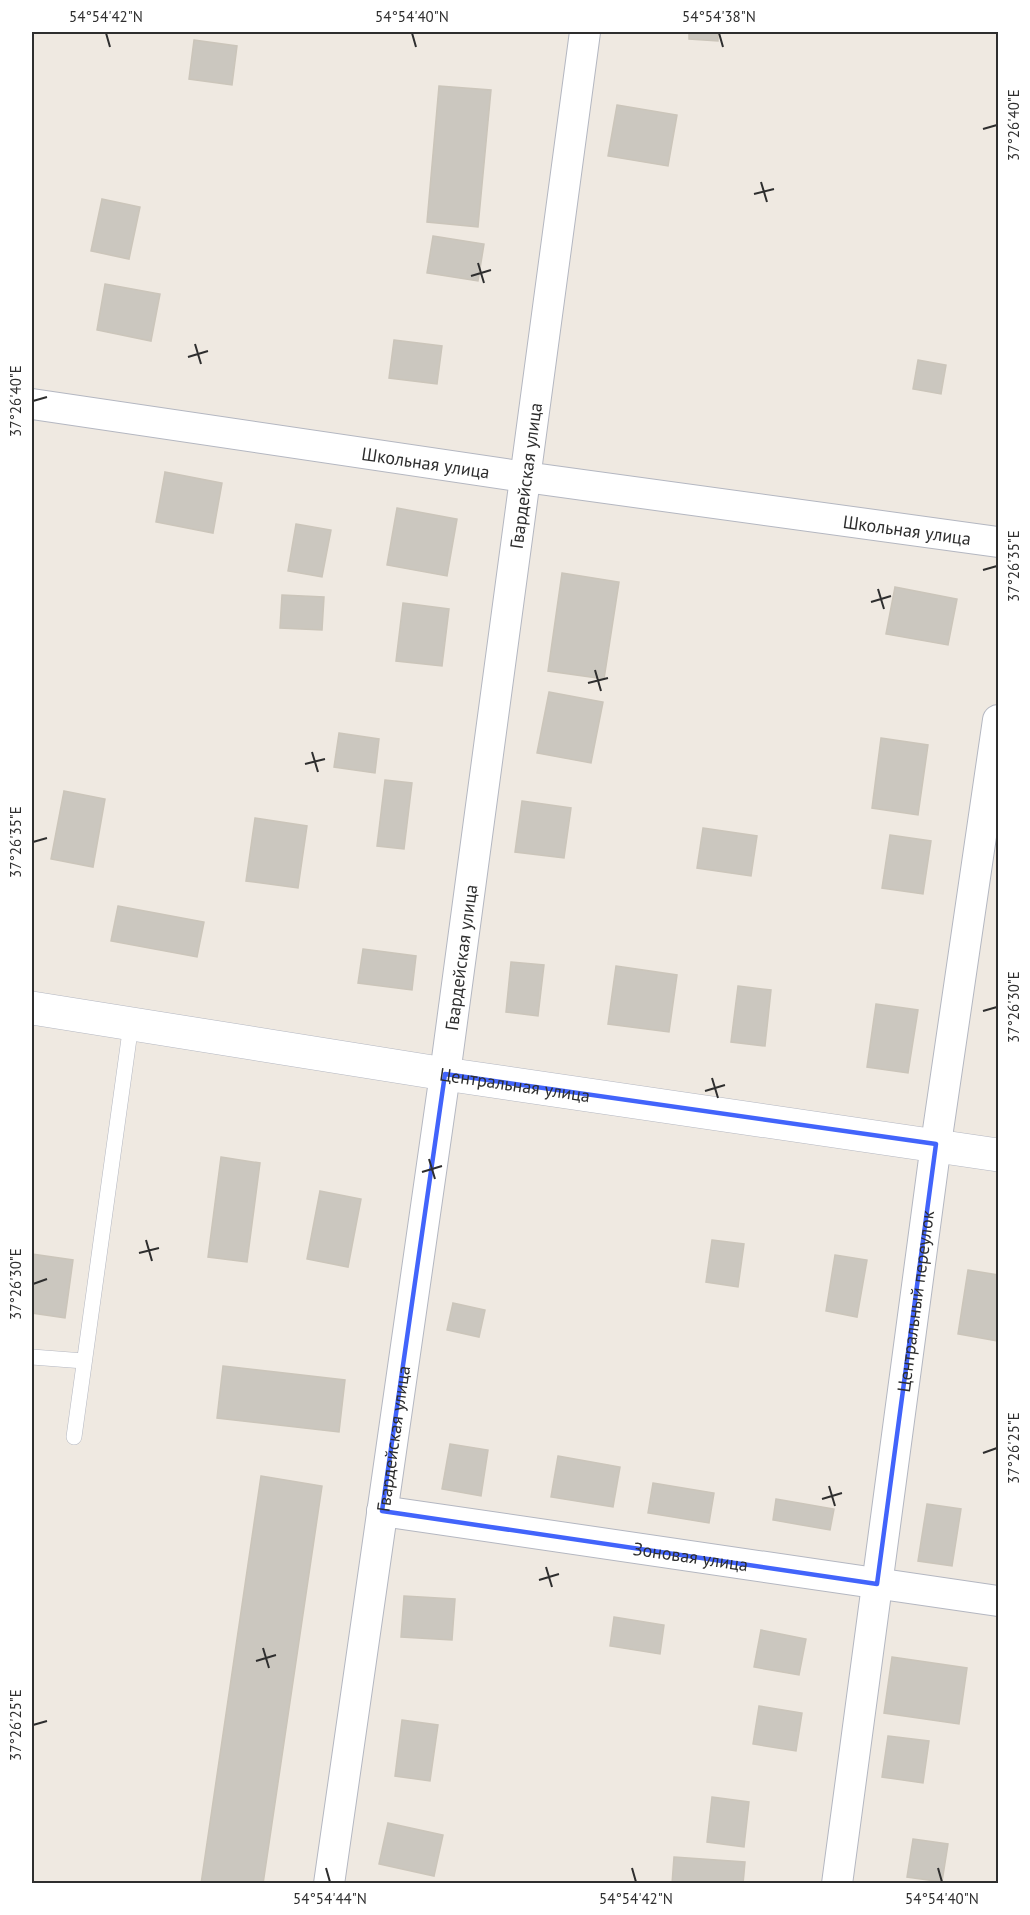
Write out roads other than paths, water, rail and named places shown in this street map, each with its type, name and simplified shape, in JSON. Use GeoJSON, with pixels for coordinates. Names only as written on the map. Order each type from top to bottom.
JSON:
{"type":"FeatureCollection","features":[{"type":"Feature","properties":{"kind":"street","name":"Гвардейская улица"},"geometry":{"type":"LineString","coordinates":[[329,1884],[445,1074],[585,32]]}},
{"type":"Feature","properties":{"kind":"street","name":"Школьная улица"},"geometry":{"type":"LineString","coordinates":[[32,404],[525,477],[999,542]]}},
{"type":"Feature","properties":{"kind":"street","name":"Центральный переулок"},"geometry":{"type":"LineString","coordinates":[[837,1884],[936,1144],[999,720]]}},
{"type":"Feature","properties":{"kind":"street","name":"Центральная улица"},"geometry":{"type":"LineString","coordinates":[[32,1008],[445,1074],[999,1155]]}},
{"type":"Feature","properties":{"kind":"street","name":"Зоновая улица"},"geometry":{"type":"LineString","coordinates":[[382,1510],[999,1600]]}},
{"type":"Feature","properties":{"kind":"lane"},"geometry":{"type":"LineString","coordinates":[[74,1437],[131,1024]]}},
{"type":"Feature","properties":{"kind":"lane"},"geometry":{"type":"LineString","coordinates":[[32,1357],[84,1361]]}}]}
